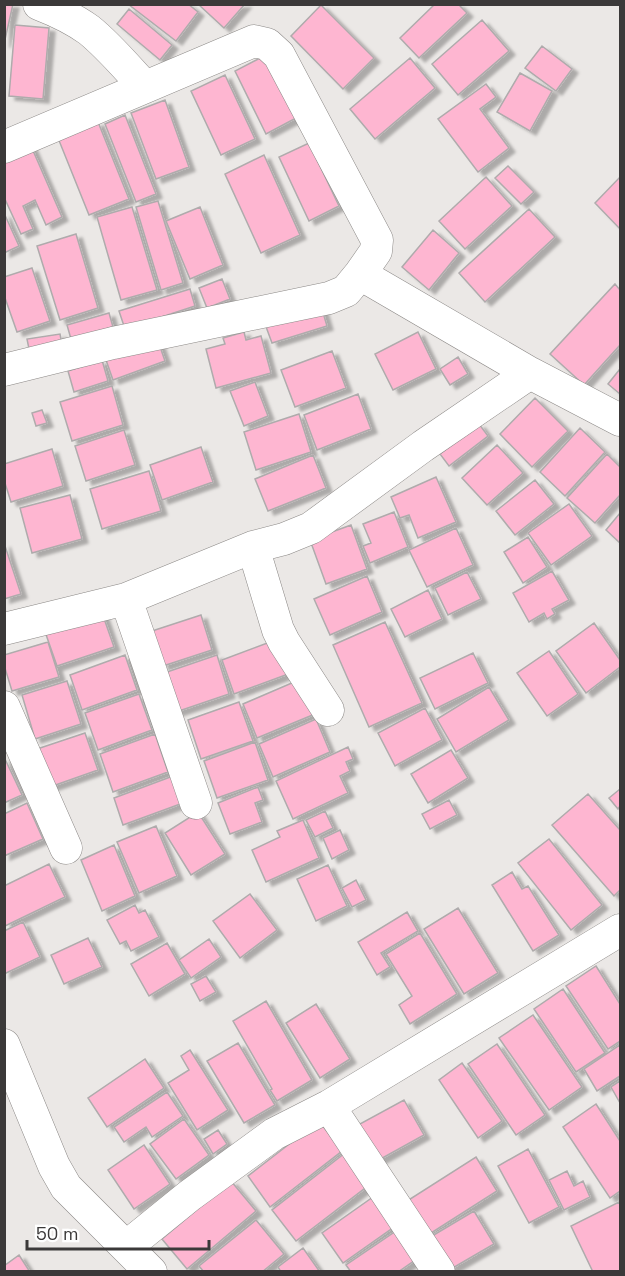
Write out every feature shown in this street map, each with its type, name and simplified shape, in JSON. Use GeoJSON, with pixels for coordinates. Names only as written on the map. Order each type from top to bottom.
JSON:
{"type":"FeatureCollection","features":[{"type":"Feature","properties":{"kind":"street"},"geometry":{"type":"LineString","coordinates":[[39,4],[57,11],[88,29],[145,87]]}},
{"type":"Feature","properties":{"kind":"street"},"geometry":{"type":"LineString","coordinates":[[4,147],[254,41],[267,44],[279,56],[377,240],[376,251],[346,291],[329,298],[112,343],[4,370]]}},
{"type":"Feature","properties":{"kind":"street"},"geometry":{"type":"LineString","coordinates":[[360,274],[530,373],[621,420]]}},
{"type":"Feature","properties":{"kind":"street"},"geometry":{"type":"LineString","coordinates":[[4,629],[126,600],[253,547],[284,539],[311,528],[423,446],[530,373]]}},
{"type":"Feature","properties":{"kind":"street"},"geometry":{"type":"LineString","coordinates":[[253,547],[278,630],[328,710]]}},
{"type":"Feature","properties":{"kind":"street"},"geometry":{"type":"LineString","coordinates":[[126,600],[196,803]]}},
{"type":"Feature","properties":{"kind":"street"},"geometry":{"type":"LineString","coordinates":[[4,707],[66,848]]}},
{"type":"Feature","properties":{"kind":"street"},"geometry":{"type":"LineString","coordinates":[[126,1247],[189,1196],[274,1134],[329,1106],[621,930]]}},
{"type":"Feature","properties":{"kind":"street"},"geometry":{"type":"LineString","coordinates":[[4,1045],[54,1166],[66,1187],[151,1272]]}},
{"type":"Feature","properties":{"kind":"street"},"geometry":{"type":"LineString","coordinates":[[329,1106],[439,1272]]}},
{"type":"Feature","properties":{"kind":"building"},"geometry":{"type":"Polygon","coordinates":[[[4,4],[13,4],[4,44],[4,4]]]}},
{"type":"Feature","properties":{"kind":"building"},"geometry":{"type":"Polygon","coordinates":[[[128,4],[188,4],[198,12],[176,41],[128,4]]]}},
{"type":"Feature","properties":{"kind":"building"},"geometry":{"type":"Polygon","coordinates":[[[198,4],[245,4],[224,28],[198,4]]]}},
{"type":"Feature","properties":{"kind":"building"},"geometry":{"type":"Polygon","coordinates":[[[435,4],[458,4],[467,13],[419,58],[400,38],[435,4]]]}},
{"type":"Feature","properties":{"kind":"building"},"geometry":{"type":"Polygon","coordinates":[[[321,5],[374,58],[343,89],[291,36],[321,5]]]}},
{"type":"Feature","properties":{"kind":"building"},"geometry":{"type":"Polygon","coordinates":[[[129,9],[172,45],[160,60],[117,24],[129,9]]]}},
{"type":"Feature","properties":{"kind":"building"},"geometry":{"type":"Polygon","coordinates":[[[482,20],[509,51],[458,95],[432,64],[482,20]]]}},
{"type":"Feature","properties":{"kind":"building"},"geometry":{"type":"Polygon","coordinates":[[[15,25],[49,28],[43,99],[9,96],[15,25]]]}},
{"type":"Feature","properties":{"kind":"building"},"geometry":{"type":"Polygon","coordinates":[[[542,46],[572,69],[556,91],[525,68],[542,46]]]}},
{"type":"Feature","properties":{"kind":"building"},"geometry":{"type":"Polygon","coordinates":[[[266,55],[298,117],[266,134],[235,71],[266,55]]]}},
{"type":"Feature","properties":{"kind":"building"},"geometry":{"type":"Polygon","coordinates":[[[410,58],[435,88],[375,139],[350,109],[410,58]]]}},
{"type":"Feature","properties":{"kind":"building"},"geometry":{"type":"Polygon","coordinates":[[[520,73],[552,91],[530,131],[497,112],[520,73]]]}},
{"type":"Feature","properties":{"kind":"building"},"geometry":{"type":"Polygon","coordinates":[[[225,75],[255,139],[221,155],[191,91],[225,75]]]}},
{"type":"Feature","properties":{"kind":"building"},"geometry":{"type":"Polygon","coordinates":[[[486,84],[496,97],[480,109],[509,148],[478,172],[438,119],[486,84]]]}},
{"type":"Feature","properties":{"kind":"building"},"geometry":{"type":"Polygon","coordinates":[[[165,100],[189,167],[156,179],[131,113],[165,100]]]}},
{"type":"Feature","properties":{"kind":"building"},"geometry":{"type":"Polygon","coordinates":[[[125,115],[156,194],[136,202],[105,124],[125,115]]]}},
{"type":"Feature","properties":{"kind":"building"},"geometry":{"type":"Polygon","coordinates":[[[98,122],[129,199],[89,215],[58,138],[98,122]]]}},
{"type":"Feature","properties":{"kind":"building"},"geometry":{"type":"Polygon","coordinates":[[[309,143],[339,206],[309,221],[279,157],[309,143]]]}},
{"type":"Feature","properties":{"kind":"building"},"geometry":{"type":"Polygon","coordinates":[[[31,146],[62,217],[46,225],[35,200],[23,206],[33,229],[21,234],[4,197],[4,158],[31,146]]]}},
{"type":"Feature","properties":{"kind":"building"},"geometry":{"type":"Polygon","coordinates":[[[264,155],[300,235],[261,253],[225,174],[264,155]]]}},
{"type":"Feature","properties":{"kind":"building"},"geometry":{"type":"Polygon","coordinates":[[[508,166],[534,192],[521,204],[495,178],[508,166]]]}},
{"type":"Feature","properties":{"kind":"building"},"geometry":{"type":"Polygon","coordinates":[[[486,177],[512,206],[465,249],[439,221],[486,177]]]}},
{"type":"Feature","properties":{"kind":"building"},"geometry":{"type":"Polygon","coordinates":[[[620,177],[620,229],[595,203],[620,177]]]}},
{"type":"Feature","properties":{"kind":"building"},"geometry":{"type":"Polygon","coordinates":[[[158,201],[183,283],[161,290],[136,207],[158,201]]]}},
{"type":"Feature","properties":{"kind":"building"},"geometry":{"type":"Polygon","coordinates":[[[132,207],[157,290],[121,300],[97,217],[132,207]]]}},
{"type":"Feature","properties":{"kind":"building"},"geometry":{"type":"Polygon","coordinates":[[[200,207],[223,265],[190,279],[166,221],[200,207]]]}},
{"type":"Feature","properties":{"kind":"building"},"geometry":{"type":"Polygon","coordinates":[[[529,209],[555,237],[485,302],[459,273],[529,209]]]}},
{"type":"Feature","properties":{"kind":"building"},"geometry":{"type":"Polygon","coordinates":[[[4,213],[19,246],[4,253],[4,213]]]}},
{"type":"Feature","properties":{"kind":"building"},"geometry":{"type":"Polygon","coordinates":[[[433,230],[459,253],[429,290],[402,267],[433,230]]]}},
{"type":"Feature","properties":{"kind":"building"},"geometry":{"type":"Polygon","coordinates":[[[76,234],[98,308],[60,320],[37,246],[76,234]]]}},
{"type":"Feature","properties":{"kind":"building"},"geometry":{"type":"Polygon","coordinates":[[[32,268],[50,321],[17,332],[4,295],[4,277],[32,268]]]}},
{"type":"Feature","properties":{"kind":"building"},"geometry":{"type":"Polygon","coordinates":[[[222,279],[230,299],[207,308],[199,288],[222,279]]]}},
{"type":"Feature","properties":{"kind":"building"},"geometry":{"type":"Polygon","coordinates":[[[615,284],[620,290],[620,345],[584,385],[550,354],[615,284]]]}},
{"type":"Feature","properties":{"kind":"building"},"geometry":{"type":"Polygon","coordinates":[[[190,289],[195,306],[125,329],[119,311],[190,289]]]}},
{"type":"Feature","properties":{"kind":"building"},"geometry":{"type":"Polygon","coordinates":[[[321,306],[327,326],[272,343],[265,324],[321,306]]]}},
{"type":"Feature","properties":{"kind":"building"},"geometry":{"type":"Polygon","coordinates":[[[109,313],[113,327],[71,339],[67,325],[109,313]]]}},
{"type":"Feature","properties":{"kind":"building"},"geometry":{"type":"Polygon","coordinates":[[[244,332],[246,340],[261,336],[271,373],[216,388],[206,349],[225,344],[223,338],[244,332]]]}},
{"type":"Feature","properties":{"kind":"building"},"geometry":{"type":"Polygon","coordinates":[[[418,332],[436,369],[393,390],[375,354],[418,332]]]}},
{"type":"Feature","properties":{"kind":"building"},"geometry":{"type":"Polygon","coordinates":[[[60,334],[62,345],[29,349],[27,339],[60,334]]]}},
{"type":"Feature","properties":{"kind":"building"},"geometry":{"type":"Polygon","coordinates":[[[158,341],[165,361],[113,380],[106,360],[158,341]]]}},
{"type":"Feature","properties":{"kind":"building"},"geometry":{"type":"Polygon","coordinates":[[[332,351],[346,388],[295,407],[281,370],[332,351]]]}},
{"type":"Feature","properties":{"kind":"building"},"geometry":{"type":"Polygon","coordinates":[[[458,357],[468,374],[450,385],[440,369],[458,357]]]}},
{"type":"Feature","properties":{"kind":"building"},"geometry":{"type":"Polygon","coordinates":[[[102,360],[108,381],[74,392],[68,371],[102,360]]]}},
{"type":"Feature","properties":{"kind":"building"},"geometry":{"type":"Polygon","coordinates":[[[620,369],[620,394],[608,384],[620,369]]]}},
{"type":"Feature","properties":{"kind":"building"},"geometry":{"type":"Polygon","coordinates":[[[255,382],[268,416],[244,426],[230,391],[255,382]]]}},
{"type":"Feature","properties":{"kind":"building"},"geometry":{"type":"Polygon","coordinates":[[[112,386],[123,425],[72,441],[60,402],[112,386]]]}},
{"type":"Feature","properties":{"kind":"building"},"geometry":{"type":"Polygon","coordinates":[[[358,394],[371,429],[317,450],[304,415],[358,394]]]}},
{"type":"Feature","properties":{"kind":"building"},"geometry":{"type":"Polygon","coordinates":[[[535,398],[568,431],[532,467],[500,434],[535,398]]]}},
{"type":"Feature","properties":{"kind":"building"},"geometry":{"type":"Polygon","coordinates":[[[42,410],[47,423],[36,426],[32,413],[42,410]]]}},
{"type":"Feature","properties":{"kind":"building"},"geometry":{"type":"Polygon","coordinates":[[[299,414],[311,452],[256,470],[244,432],[299,414]]]}},
{"type":"Feature","properties":{"kind":"building"},"geometry":{"type":"Polygon","coordinates":[[[479,424],[488,436],[449,466],[440,454],[479,424]]]}},
{"type":"Feature","properties":{"kind":"building"},"geometry":{"type":"Polygon","coordinates":[[[580,428],[605,452],[565,496],[540,472],[580,428]]]}},
{"type":"Feature","properties":{"kind":"building"},"geometry":{"type":"Polygon","coordinates":[[[124,430],[135,465],[86,481],[75,446],[124,430]]]}},
{"type":"Feature","properties":{"kind":"building"},"geometry":{"type":"Polygon","coordinates":[[[497,445],[523,473],[487,505],[462,478],[497,445]]]}},
{"type":"Feature","properties":{"kind":"building"},"geometry":{"type":"Polygon","coordinates":[[[201,447],[213,482],[162,500],[150,465],[201,447]]]}},
{"type":"Feature","properties":{"kind":"building"},"geometry":{"type":"Polygon","coordinates":[[[52,449],[63,486],[11,502],[4,480],[4,464],[52,449]]]}},
{"type":"Feature","properties":{"kind":"building"},"geometry":{"type":"Polygon","coordinates":[[[607,454],[620,467],[620,495],[595,523],[567,498],[607,454]]]}},
{"type":"Feature","properties":{"kind":"building"},"geometry":{"type":"Polygon","coordinates":[[[313,455],[326,488],[268,511],[255,479],[313,455]]]}},
{"type":"Feature","properties":{"kind":"building"},"geometry":{"type":"Polygon","coordinates":[[[149,471],[161,511],[102,529],[90,489],[149,471]]]}},
{"type":"Feature","properties":{"kind":"building"},"geometry":{"type":"Polygon","coordinates":[[[436,477],[456,522],[418,538],[409,515],[400,518],[391,497],[436,477]]]}},
{"type":"Feature","properties":{"kind":"building"},"geometry":{"type":"Polygon","coordinates":[[[535,480],[554,504],[515,535],[496,511],[535,480]]]}},
{"type":"Feature","properties":{"kind":"building"},"geometry":{"type":"Polygon","coordinates":[[[70,495],[82,539],[32,553],[20,508],[70,495]]]}},
{"type":"Feature","properties":{"kind":"building"},"geometry":{"type":"Polygon","coordinates":[[[569,504],[592,536],[551,565],[528,533],[569,504]]]}},
{"type":"Feature","properties":{"kind":"building"},"geometry":{"type":"Polygon","coordinates":[[[394,512],[408,547],[370,563],[363,546],[371,543],[363,524],[394,512]]]}},
{"type":"Feature","properties":{"kind":"building"},"geometry":{"type":"Polygon","coordinates":[[[620,513],[620,543],[606,530],[620,513]]]}},
{"type":"Feature","properties":{"kind":"building"},"geometry":{"type":"Polygon","coordinates":[[[351,525],[367,569],[326,584],[310,540],[351,525]]]}},
{"type":"Feature","properties":{"kind":"building"},"geometry":{"type":"Polygon","coordinates":[[[456,528],[473,565],[427,587],[409,550],[456,528]]]}},
{"type":"Feature","properties":{"kind":"building"},"geometry":{"type":"Polygon","coordinates":[[[528,537],[547,567],[523,583],[504,552],[528,537]]]}},
{"type":"Feature","properties":{"kind":"building"},"geometry":{"type":"Polygon","coordinates":[[[4,543],[21,594],[4,599],[4,543]]]}},
{"type":"Feature","properties":{"kind":"building"},"geometry":{"type":"Polygon","coordinates":[[[552,571],[569,600],[552,609],[555,614],[547,619],[544,613],[529,622],[513,593],[552,571]]]}},
{"type":"Feature","properties":{"kind":"building"},"geometry":{"type":"Polygon","coordinates":[[[467,572],[481,599],[448,615],[435,588],[467,572]]]}},
{"type":"Feature","properties":{"kind":"building"},"geometry":{"type":"Polygon","coordinates":[[[367,576],[382,612],[330,635],[314,599],[367,576]]]}},
{"type":"Feature","properties":{"kind":"building"},"geometry":{"type":"Polygon","coordinates":[[[428,590],[442,619],[405,637],[391,609],[428,590]]]}},
{"type":"Feature","properties":{"kind":"building"},"geometry":{"type":"Polygon","coordinates":[[[100,607],[114,647],[57,666],[43,626],[100,607]]]}},
{"type":"Feature","properties":{"kind":"building"},"geometry":{"type":"Polygon","coordinates":[[[201,615],[212,650],[163,666],[152,631],[201,615]]]}},
{"type":"Feature","properties":{"kind":"building"},"geometry":{"type":"Polygon","coordinates":[[[385,622],[422,703],[369,727],[333,645],[385,622]]]}},
{"type":"Feature","properties":{"kind":"building"},"geometry":{"type":"Polygon","coordinates":[[[594,623],[620,660],[620,667],[586,693],[556,651],[594,623]]]}},
{"type":"Feature","properties":{"kind":"building"},"geometry":{"type":"Polygon","coordinates":[[[278,639],[291,673],[234,694],[222,660],[278,639]]]}},
{"type":"Feature","properties":{"kind":"building"},"geometry":{"type":"Polygon","coordinates":[[[48,642],[59,677],[12,691],[4,665],[4,655],[48,642]]]}},
{"type":"Feature","properties":{"kind":"building"},"geometry":{"type":"Polygon","coordinates":[[[549,651],[578,694],[547,716],[517,673],[549,651]]]}},
{"type":"Feature","properties":{"kind":"building"},"geometry":{"type":"Polygon","coordinates":[[[473,653],[488,683],[435,709],[420,678],[473,653]]]}},
{"type":"Feature","properties":{"kind":"building"},"geometry":{"type":"Polygon","coordinates":[[[125,655],[137,690],[82,710],[70,675],[125,655]]]}},
{"type":"Feature","properties":{"kind":"building"},"geometry":{"type":"Polygon","coordinates":[[[217,655],[229,694],[176,712],[164,673],[217,655]]]}},
{"type":"Feature","properties":{"kind":"building"},"geometry":{"type":"Polygon","coordinates":[[[301,679],[315,714],[257,738],[243,704],[301,679]]]}},
{"type":"Feature","properties":{"kind":"building"},"geometry":{"type":"Polygon","coordinates":[[[67,681],[81,724],[35,739],[22,695],[67,681]]]}},
{"type":"Feature","properties":{"kind":"building"},"geometry":{"type":"Polygon","coordinates":[[[489,687],[509,720],[456,752],[437,719],[489,687]]]}},
{"type":"Feature","properties":{"kind":"building"},"geometry":{"type":"Polygon","coordinates":[[[139,694],[152,730],[98,750],[85,713],[139,694]]]}},
{"type":"Feature","properties":{"kind":"building"},"geometry":{"type":"Polygon","coordinates":[[[239,702],[253,741],[201,759],[188,720],[239,702]]]}},
{"type":"Feature","properties":{"kind":"building"},"geometry":{"type":"Polygon","coordinates":[[[425,708],[442,740],[395,766],[378,733],[425,708]]]}},
{"type":"Feature","properties":{"kind":"building"},"geometry":{"type":"Polygon","coordinates":[[[316,719],[330,752],[273,777],[259,744],[316,719]]]}},
{"type":"Feature","properties":{"kind":"building"},"geometry":{"type":"Polygon","coordinates":[[[85,733],[98,770],[47,788],[34,750],[85,733]]]}},
{"type":"Feature","properties":{"kind":"building"},"geometry":{"type":"Polygon","coordinates":[[[155,734],[168,772],[113,792],[100,754],[155,734]]]}},
{"type":"Feature","properties":{"kind":"building"},"geometry":{"type":"Polygon","coordinates":[[[255,742],[268,780],[217,798],[204,761],[255,742]]]}},
{"type":"Feature","properties":{"kind":"building"},"geometry":{"type":"Polygon","coordinates":[[[348,747],[353,759],[346,762],[350,771],[340,776],[348,793],[293,819],[276,781],[348,747]]]}},
{"type":"Feature","properties":{"kind":"building"},"geometry":{"type":"Polygon","coordinates":[[[451,750],[468,778],[428,803],[411,774],[451,750]]]}},
{"type":"Feature","properties":{"kind":"building"},"geometry":{"type":"Polygon","coordinates":[[[4,757],[22,795],[4,803],[4,757]]]}},
{"type":"Feature","properties":{"kind":"building"},"geometry":{"type":"Polygon","coordinates":[[[173,776],[183,803],[123,825],[114,798],[173,776]]]}},
{"type":"Feature","properties":{"kind":"building"},"geometry":{"type":"Polygon","coordinates":[[[258,787],[263,800],[255,803],[262,822],[230,834],[218,803],[258,787]]]}},
{"type":"Feature","properties":{"kind":"building"},"geometry":{"type":"Polygon","coordinates":[[[620,789],[620,806],[618,809],[609,798],[620,789]]]}},
{"type":"Feature","properties":{"kind":"building"},"geometry":{"type":"Polygon","coordinates":[[[588,794],[620,830],[620,890],[614,896],[552,825],[588,794]]]}},
{"type":"Feature","properties":{"kind":"building"},"geometry":{"type":"Polygon","coordinates":[[[449,800],[457,815],[430,829],[422,814],[449,800]]]}},
{"type":"Feature","properties":{"kind":"building"},"geometry":{"type":"Polygon","coordinates":[[[27,803],[43,839],[4,856],[4,814],[27,803]]]}},
{"type":"Feature","properties":{"kind":"building"},"geometry":{"type":"Polygon","coordinates":[[[325,811],[333,828],[315,837],[306,820],[325,811]]]}},
{"type":"Feature","properties":{"kind":"building"},"geometry":{"type":"Polygon","coordinates":[[[198,812],[225,854],[191,875],[165,833],[198,812]]]}},
{"type":"Feature","properties":{"kind":"building"},"geometry":{"type":"Polygon","coordinates":[[[303,820],[319,858],[266,882],[252,850],[280,837],[277,831],[303,820]]]}},
{"type":"Feature","properties":{"kind":"building"},"geometry":{"type":"Polygon","coordinates":[[[156,826],[177,876],[139,893],[117,842],[156,826]]]}},
{"type":"Feature","properties":{"kind":"building"},"geometry":{"type":"Polygon","coordinates":[[[340,830],[349,850],[332,859],[323,838],[340,830]]]}},
{"type":"Feature","properties":{"kind":"building"},"geometry":{"type":"Polygon","coordinates":[[[549,839],[602,905],[571,930],[518,863],[549,839]]]}},
{"type":"Feature","properties":{"kind":"building"},"geometry":{"type":"Polygon","coordinates":[[[114,845],[135,896],[102,911],[81,860],[114,845]]]}},
{"type":"Feature","properties":{"kind":"building"},"geometry":{"type":"Polygon","coordinates":[[[49,864],[65,897],[5,926],[4,886],[49,864]]]}},
{"type":"Feature","properties":{"kind":"building"},"geometry":{"type":"Polygon","coordinates":[[[328,865],[347,906],[316,921],[297,879],[328,865]]]}},
{"type":"Feature","properties":{"kind":"building"},"geometry":{"type":"Polygon","coordinates":[[[512,872],[522,889],[528,886],[559,935],[533,951],[492,885],[512,872]]]}},
{"type":"Feature","properties":{"kind":"building"},"geometry":{"type":"Polygon","coordinates":[[[356,880],[366,900],[352,907],[342,888],[356,880]]]}},
{"type":"Feature","properties":{"kind":"building"},"geometry":{"type":"Polygon","coordinates":[[[250,894],[277,930],[240,958],[213,921],[250,894]]]}},
{"type":"Feature","properties":{"kind":"building"},"geometry":{"type":"Polygon","coordinates":[[[135,905],[139,913],[145,910],[159,937],[131,951],[126,941],[120,944],[107,920],[135,905]]]}},
{"type":"Feature","properties":{"kind":"building"},"geometry":{"type":"Polygon","coordinates":[[[458,908],[498,973],[464,994],[424,929],[458,908]]]}},
{"type":"Feature","properties":{"kind":"building"},"geometry":{"type":"Polygon","coordinates":[[[407,912],[418,931],[381,953],[390,967],[377,975],[358,942],[407,912]]]}},
{"type":"Feature","properties":{"kind":"building"},"geometry":{"type":"Polygon","coordinates":[[[23,922],[40,957],[4,974],[4,931],[23,922]]]}},
{"type":"Feature","properties":{"kind":"building"},"geometry":{"type":"Polygon","coordinates":[[[420,933],[457,994],[410,1024],[399,1005],[412,996],[386,954],[420,933]]]}},
{"type":"Feature","properties":{"kind":"building"},"geometry":{"type":"Polygon","coordinates":[[[88,938],[102,967],[64,984],[51,955],[88,938]]]}},
{"type":"Feature","properties":{"kind":"building"},"geometry":{"type":"Polygon","coordinates":[[[209,939],[221,957],[191,978],[179,960],[209,939]]]}},
{"type":"Feature","properties":{"kind":"building"},"geometry":{"type":"Polygon","coordinates":[[[167,943],[185,974],[149,996],[131,964],[167,943]]]}},
{"type":"Feature","properties":{"kind":"building"},"geometry":{"type":"Polygon","coordinates":[[[596,966],[620,1004],[620,1041],[608,1049],[566,986],[596,966]]]}},
{"type":"Feature","properties":{"kind":"building"},"geometry":{"type":"Polygon","coordinates":[[[206,976],[216,992],[200,1001],[191,984],[206,976]]]}},
{"type":"Feature","properties":{"kind":"building"},"geometry":{"type":"Polygon","coordinates":[[[563,989],[605,1053],[576,1072],[534,1009],[563,989]]]}},
{"type":"Feature","properties":{"kind":"building"},"geometry":{"type":"Polygon","coordinates":[[[266,1001],[312,1080],[277,1101],[233,1021],[266,1001]]]}},
{"type":"Feature","properties":{"kind":"building"},"geometry":{"type":"Polygon","coordinates":[[[316,1004],[350,1059],[320,1078],[286,1023],[316,1004]]]}},
{"type":"Feature","properties":{"kind":"building"},"geometry":{"type":"Polygon","coordinates":[[[533,1015],[582,1087],[549,1110],[499,1038],[533,1015]]]}},
{"type":"Feature","properties":{"kind":"building"},"geometry":{"type":"Polygon","coordinates":[[[238,1043],[275,1105],[244,1123],[207,1061],[238,1043]]]}},
{"type":"Feature","properties":{"kind":"building"},"geometry":{"type":"Polygon","coordinates":[[[497,1044],[545,1115],[516,1135],[468,1064],[497,1044]]]}},
{"type":"Feature","properties":{"kind":"building"},"geometry":{"type":"Polygon","coordinates":[[[620,1045],[620,1076],[597,1091],[584,1069],[620,1045]]]}},
{"type":"Feature","properties":{"kind":"building"},"geometry":{"type":"Polygon","coordinates":[[[190,1050],[228,1110],[197,1130],[168,1083],[189,1070],[181,1056],[190,1050]]]}},
{"type":"Feature","properties":{"kind":"building"},"geometry":{"type":"Polygon","coordinates":[[[145,1059],[164,1088],[107,1127],[88,1098],[145,1059]]]}},
{"type":"Feature","properties":{"kind":"building"},"geometry":{"type":"Polygon","coordinates":[[[462,1063],[502,1121],[478,1138],[439,1080],[462,1063]]]}},
{"type":"Feature","properties":{"kind":"building"},"geometry":{"type":"Polygon","coordinates":[[[620,1081],[620,1103],[611,1087],[620,1081]]]}},
{"type":"Feature","properties":{"kind":"building"},"geometry":{"type":"Polygon","coordinates":[[[167,1092],[183,1116],[152,1137],[146,1127],[124,1142],[114,1127],[167,1092]]]}},
{"type":"Feature","properties":{"kind":"building"},"geometry":{"type":"Polygon","coordinates":[[[404,1100],[424,1135],[377,1161],[358,1125],[404,1100]]]}},
{"type":"Feature","properties":{"kind":"building"},"geometry":{"type":"Polygon","coordinates":[[[596,1104],[620,1141],[620,1191],[610,1198],[563,1127],[596,1104]]]}},
{"type":"Feature","properties":{"kind":"building"},"geometry":{"type":"Polygon","coordinates":[[[184,1119],[209,1155],[176,1179],[150,1144],[184,1119]]]}},
{"type":"Feature","properties":{"kind":"building"},"geometry":{"type":"Polygon","coordinates":[[[319,1121],[342,1151],[270,1207],[248,1176],[319,1121]]]}},
{"type":"Feature","properties":{"kind":"building"},"geometry":{"type":"Polygon","coordinates":[[[218,1130],[227,1144],[213,1154],[204,1139],[218,1130]]]}},
{"type":"Feature","properties":{"kind":"building"},"geometry":{"type":"Polygon","coordinates":[[[144,1145],[170,1184],[134,1209],[108,1170],[144,1145]]]}},
{"type":"Feature","properties":{"kind":"building"},"geometry":{"type":"Polygon","coordinates":[[[528,1149],[559,1207],[529,1223],[498,1166],[528,1149]]]}},
{"type":"Feature","properties":{"kind":"building"},"geometry":{"type":"Polygon","coordinates":[[[345,1153],[369,1185],[296,1241],[272,1210],[345,1153]]]}},
{"type":"Feature","properties":{"kind":"building"},"geometry":{"type":"Polygon","coordinates":[[[476,1157],[497,1191],[428,1235],[407,1201],[476,1157]]]}},
{"type":"Feature","properties":{"kind":"building"},"geometry":{"type":"Polygon","coordinates":[[[567,1171],[574,1186],[583,1181],[590,1197],[564,1210],[549,1180],[567,1171]]]}},
{"type":"Feature","properties":{"kind":"building"},"geometry":{"type":"Polygon","coordinates":[[[231,1181],[256,1211],[187,1269],[162,1239],[231,1181]]]}},
{"type":"Feature","properties":{"kind":"building"},"geometry":{"type":"Polygon","coordinates":[[[373,1197],[394,1227],[343,1263],[322,1233],[373,1197]]]}},
{"type":"Feature","properties":{"kind":"building"},"geometry":{"type":"Polygon","coordinates":[[[619,1202],[620,1272],[593,1272],[571,1226],[619,1202]]]}},
{"type":"Feature","properties":{"kind":"building"},"geometry":{"type":"Polygon","coordinates":[[[474,1211],[494,1244],[451,1269],[432,1236],[474,1211]]]}},
{"type":"Feature","properties":{"kind":"building"},"geometry":{"type":"Polygon","coordinates":[[[256,1220],[284,1254],[262,1272],[204,1272],[199,1266],[256,1220]]]}},
{"type":"Feature","properties":{"kind":"building"},"geometry":{"type":"Polygon","coordinates":[[[399,1229],[418,1258],[398,1272],[351,1272],[346,1265],[399,1229]]]}},
{"type":"Feature","properties":{"kind":"building"},"geometry":{"type":"Polygon","coordinates":[[[303,1248],[320,1272],[281,1272],[278,1267],[303,1248]]]}},
{"type":"Feature","properties":{"kind":"building"},"geometry":{"type":"Polygon","coordinates":[[[19,1255],[30,1272],[4,1272],[4,1266],[19,1255]]]}}]}
